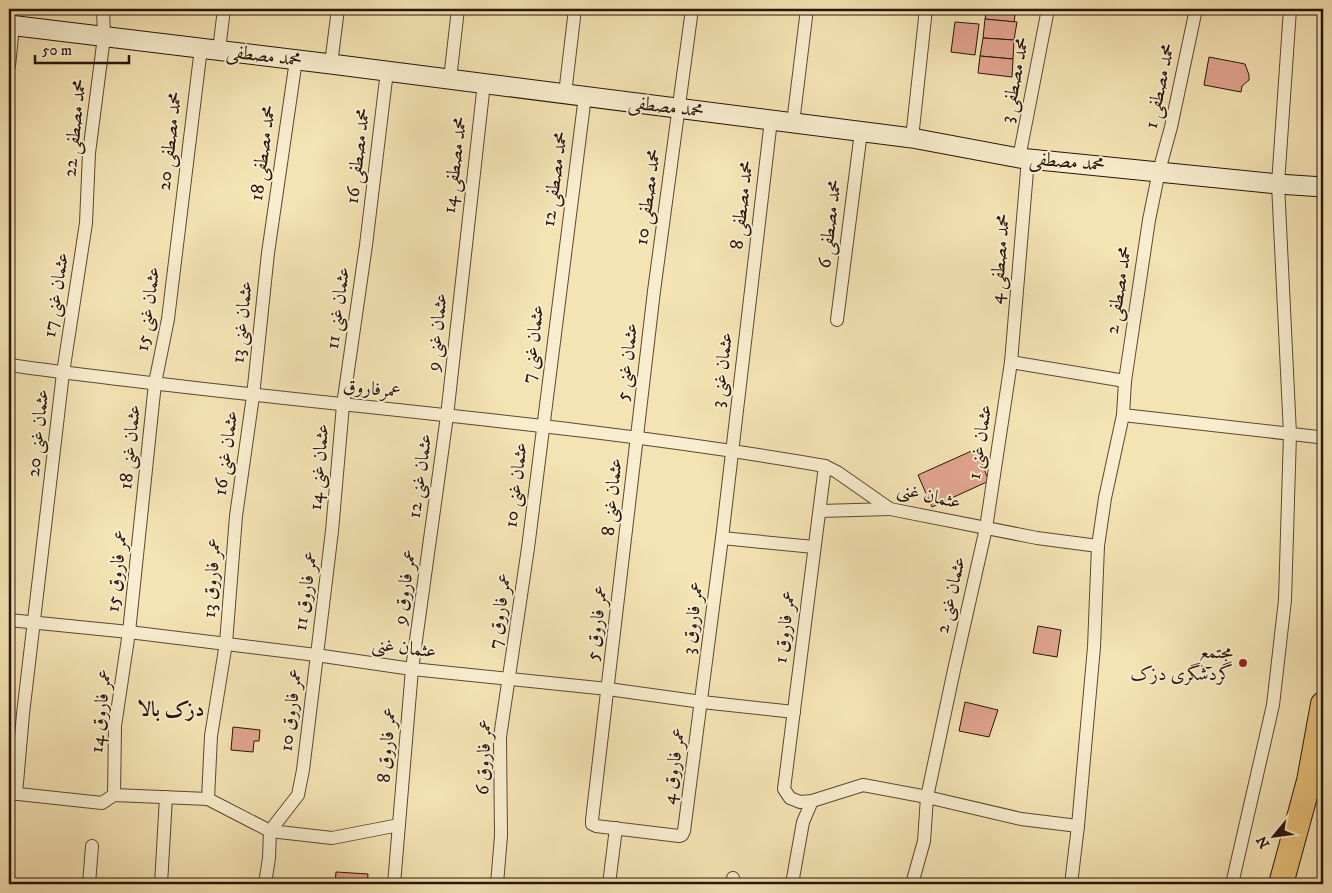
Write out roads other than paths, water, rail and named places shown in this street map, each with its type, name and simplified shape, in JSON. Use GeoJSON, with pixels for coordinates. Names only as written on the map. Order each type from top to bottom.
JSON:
{"type":"FeatureCollection","features":[{"type":"Feature","properties":{"kind":"highway"},"geometry":{"type":"LineString","coordinates":[[1281,884],[1309,781],[1323,704]]}},
{"type":"Feature","properties":{"kind":"street","name":"محمد مصطفی 22"},"geometry":{"type":"LineString","coordinates":[[86,223],[89,153],[104,37],[103,9]]}},
{"type":"Feature","properties":{"kind":"street","name":"محمد مصطفی 20"},"geometry":{"type":"LineString","coordinates":[[177,239],[210,49],[224,9]]}},
{"type":"Feature","properties":{"kind":"street"},"geometry":{"type":"LineString","coordinates":[[331,64],[338,9]]}},
{"type":"Feature","properties":{"kind":"street"},"geometry":{"type":"LineString","coordinates":[[450,79],[458,9]]}},
{"type":"Feature","properties":{"kind":"street"},"geometry":{"type":"LineString","coordinates":[[565,94],[575,9]]}},
{"type":"Feature","properties":{"kind":"street","name":"محمد مصطفی 10"},"geometry":{"type":"LineString","coordinates":[[654,291],[692,9]]}},
{"type":"Feature","properties":{"kind":"street"},"geometry":{"type":"LineString","coordinates":[[793,123],[807,9]]}},
{"type":"Feature","properties":{"kind":"street"},"geometry":{"type":"LineString","coordinates":[[912,138],[926,9]]}},
{"type":"Feature","properties":{"kind":"street","name":"محمد مصطفی 3"},"geometry":{"type":"LineString","coordinates":[[1023,158],[1048,9]]}},
{"type":"Feature","properties":{"kind":"street","name":"محمد مصطفی 1"},"geometry":{"type":"LineString","coordinates":[[1159,171],[1171,127],[1196,9]]}},
{"type":"Feature","properties":{"kind":"street"},"geometry":{"type":"LineString","coordinates":[[1232,884],[1273,705],[1285,600],[1290,434],[1278,184],[1290,9]]}},
{"type":"Feature","properties":{"kind":"street","name":"محمد مصطفی"},"geometry":{"type":"LineString","coordinates":[[11,26],[484,83],[912,138],[1023,158],[1323,187]]}},
{"type":"Feature","properties":{"kind":"street"},"geometry":{"type":"LineString","coordinates":[[9,66],[11,26]]}},
{"type":"Feature","properties":{"kind":"street","name":"محمد مصطفی 18"},"geometry":{"type":"LineString","coordinates":[[268,253],[296,60]]}},
{"type":"Feature","properties":{"kind":"street","name":"محمد مصطفی 16"},"geometry":{"type":"LineString","coordinates":[[366,246],[387,71]]}},
{"type":"Feature","properties":{"kind":"street","name":"محمد مصطفی 14"},"geometry":{"type":"LineString","coordinates":[[464,252],[484,83]]}},
{"type":"Feature","properties":{"kind":"street","name":"محمد مصطفی 12"},"geometry":{"type":"LineString","coordinates":[[562,267],[585,96]]}},
{"type":"Feature","properties":{"kind":"street","name":"محمد مصطفی 8"},"geometry":{"type":"LineString","coordinates":[[750,295],[771,120]]}},
{"type":"Feature","properties":{"kind":"street","name":"محمد مصطفی 6"},"geometry":{"type":"LineString","coordinates":[[837,320],[860,132]]}},
{"type":"Feature","properties":{"kind":"street","name":"محمد مصطفی 4"},"geometry":{"type":"LineString","coordinates":[[1011,362],[1023,158]]}},
{"type":"Feature","properties":{"kind":"street","name":"محمد مصطفی 2"},"geometry":{"type":"LineString","coordinates":[[1071,884],[1094,647],[1098,546],[1105,498],[1123,415],[1124,382],[1149,220],[1159,171]]}},
{"type":"Feature","properties":{"kind":"street","name":"عثمان غنی 17"},"geometry":{"type":"LineString","coordinates":[[63,373],[86,223]]}},
{"type":"Feature","properties":{"kind":"street","name":"عثمان غنی 15"},"geometry":{"type":"LineString","coordinates":[[155,383],[168,319],[177,239]]}},
{"type":"Feature","properties":{"kind":"street","name":"عثمان غنی 11"},"geometry":{"type":"LineString","coordinates":[[343,405],[366,246]]}},
{"type":"Feature","properties":{"kind":"street","name":"عثمان غنی 9"},"geometry":{"type":"LineString","coordinates":[[447,416],[464,252]]}},
{"type":"Feature","properties":{"kind":"street","name":"عثمان غنی 13"},"geometry":{"type":"LineString","coordinates":[[253,396],[268,253]]}},
{"type":"Feature","properties":{"kind":"street","name":"عثمان غنی 7"},"geometry":{"type":"LineString","coordinates":[[542,426],[562,267]]}},
{"type":"Feature","properties":{"kind":"street","name":"عثمان غنی 5"},"geometry":{"type":"LineString","coordinates":[[637,437],[654,291]]}},
{"type":"Feature","properties":{"kind":"street","name":"عثمان غنی 3"},"geometry":{"type":"LineString","coordinates":[[722,538],[750,295]]}},
{"type":"Feature","properties":{"kind":"street"},"geometry":{"type":"LineString","coordinates":[[1011,362],[1124,382]]}},
{"type":"Feature","properties":{"kind":"street","name":"عثمان غنی 1"},"geometry":{"type":"LineString","coordinates":[[986,528],[1011,362]]}},
{"type":"Feature","properties":{"kind":"street","name":"عمرفاروق"},"geometry":{"type":"LineString","coordinates":[[9,365],[253,396],[542,426],[732,450]]}},
{"type":"Feature","properties":{"kind":"street","name":"عثمان غنی 20"},"geometry":{"type":"LineString","coordinates":[[13,794],[50,498],[63,373]]}},
{"type":"Feature","properties":{"kind":"street","name":"عثمان غنی 18"},"geometry":{"type":"LineString","coordinates":[[141,515],[155,383]]}},
{"type":"Feature","properties":{"kind":"street","name":"عثمان غنی 16"},"geometry":{"type":"LineString","coordinates":[[236,516],[253,396]]}},
{"type":"Feature","properties":{"kind":"street","name":"عثمان غنی 14"},"geometry":{"type":"LineString","coordinates":[[332,532],[343,405]]}},
{"type":"Feature","properties":{"kind":"street"},"geometry":{"type":"LineString","coordinates":[[1123,415],[1318,438]]}},
{"type":"Feature","properties":{"kind":"street","name":"عثمان غنی 12"},"geometry":{"type":"LineString","coordinates":[[430,540],[447,416]]}},
{"type":"Feature","properties":{"kind":"street","name":"عثمان غنی 10"},"geometry":{"type":"LineString","coordinates":[[528,548],[542,426]]}},
{"type":"Feature","properties":{"kind":"street","name":"عثمان غنی 8"},"geometry":{"type":"LineString","coordinates":[[623,561],[637,437]]}},
{"type":"Feature","properties":{"kind":"street","name":"عثمان غنی"},"geometry":{"type":"LineString","coordinates":[[732,450],[825,466],[837,472],[890,509],[1036,538],[1098,546]]}},
{"type":"Feature","properties":{"kind":"street","name":"عمر فاروق 1"},"geometry":{"type":"LineString","coordinates":[[812,800],[800,802],[790,798],[784,789],[825,466]]}},
{"type":"Feature","properties":{"kind":"street"},"geometry":{"type":"LineString","coordinates":[[820,511],[890,509]]}},
{"type":"Feature","properties":{"kind":"street","name":"عمر فاروق 15"},"geometry":{"type":"LineString","coordinates":[[129,632],[141,515]]}},
{"type":"Feature","properties":{"kind":"street","name":"عمر فاروق 13"},"geometry":{"type":"LineString","coordinates":[[208,799],[211,736],[226,643],[236,516]]}},
{"type":"Feature","properties":{"kind":"street","name":"عثمان غنی 2"},"geometry":{"type":"LineString","coordinates":[[912,884],[924,841],[927,796],[986,528]]}},
{"type":"Feature","properties":{"kind":"street","name":"عمر فاروق 11"},"geometry":{"type":"LineString","coordinates":[[316,654],[332,532]]}},
{"type":"Feature","properties":{"kind":"street"},"geometry":{"type":"LineString","coordinates":[[722,538],[814,547]]}},
{"type":"Feature","properties":{"kind":"street","name":"عمر فاروق 3"},"geometry":{"type":"LineString","coordinates":[[702,702],[722,538]]}},
{"type":"Feature","properties":{"kind":"street","name":"عمر فاروق 9"},"geometry":{"type":"LineString","coordinates":[[412,669],[430,540]]}},
{"type":"Feature","properties":{"kind":"street","name":"عمر فاروق 7"},"geometry":{"type":"LineString","coordinates":[[509,679],[528,548]]}},
{"type":"Feature","properties":{"kind":"street","name":"عمر فاروق 5"},"geometry":{"type":"LineString","coordinates":[[616,828],[592,824],[623,561]]}},
{"type":"Feature","properties":{"kind":"street","name":"عثمان غنی"},"geometry":{"type":"LineString","coordinates":[[9,620],[226,643],[316,654],[412,669],[608,689],[794,712]]}},
{"type":"Feature","properties":{"kind":"street","name":"عمر فاروق 14"},"geometry":{"type":"LineString","coordinates":[[114,795],[115,726],[129,632]]}},
{"type":"Feature","properties":{"kind":"street","name":"عمر فاروق 10"},"geometry":{"type":"LineString","coordinates":[[270,832],[298,795],[303,770],[316,654]]}},
{"type":"Feature","properties":{"kind":"street","name":"عمر فاروق 8"},"geometry":{"type":"LineString","coordinates":[[394,884],[412,669]]}},
{"type":"Feature","properties":{"kind":"street","name":"عمر فاروق 6"},"geometry":{"type":"LineString","coordinates":[[497,884],[501,836],[500,736],[509,679]]}},
{"type":"Feature","properties":{"kind":"street","name":"عمر فاروق 4"},"geometry":{"type":"LineString","coordinates":[[616,828],[682,835],[684,832],[702,702]]}},
{"type":"Feature","properties":{"kind":"street"},"geometry":{"type":"LineString","coordinates":[[792,884],[803,822],[812,800],[863,785],[927,796],[1021,819],[1078,826]]}},
{"type":"Feature","properties":{"kind":"street"},"geometry":{"type":"LineString","coordinates":[[13,794],[102,803],[114,795],[208,799],[270,832],[332,838],[399,825]]}},
{"type":"Feature","properties":{"kind":"street"},"geometry":{"type":"LineString","coordinates":[[161,884],[166,797]]}},
{"type":"Feature","properties":{"kind":"street"},"geometry":{"type":"LineString","coordinates":[[608,884],[616,828]]}},
{"type":"Feature","properties":{"kind":"street"},"geometry":{"type":"LineString","coordinates":[[265,884],[270,832]]}},
{"type":"Feature","properties":{"kind":"street"},"geometry":{"type":"LineString","coordinates":[[89,884],[92,846]]}},
{"type":"Feature","properties":{"kind":"place","name":"مجتمع گردشگری دزک"},"geometry":{"type":"Point","coordinates":[1243,663]}},
{"type":"Feature","properties":{"kind":"district","name":"دزک بالا"},"geometry":{"type":"Point","coordinates":[171,710]}}]}
